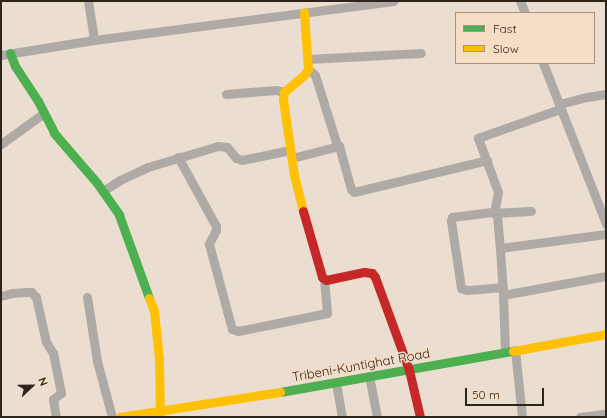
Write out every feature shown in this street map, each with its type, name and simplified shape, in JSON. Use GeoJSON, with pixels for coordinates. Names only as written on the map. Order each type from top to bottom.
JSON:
{"type":"FeatureCollection","features":[{"type":"Feature","properties":{"kind":"street"},"geometry":{"type":"LineString","coordinates":[[88,1],[94,40]]}},
{"type":"Feature","properties":{"kind":"street"},"geometry":{"type":"LineString","coordinates":[[5,54],[94,40],[393,1]]}},
{"type":"Feature","properties":{"kind":"street"},"geometry":{"type":"LineString","coordinates":[[520,1],[525,12]]}},
{"type":"Feature","properties":{"kind":"street"},"geometry":{"type":"LineString","coordinates":[[178,157],[216,226],[216,230],[209,244],[232,329],[238,331],[327,313],[324,279],[308,228],[291,154],[283,100],[284,92],[304,75],[308,69],[304,12]]}},
{"type":"Feature","properties":{"kind":"street"},"geometry":{"type":"LineString","coordinates":[[308,59],[421,53]]}},
{"type":"Feature","properties":{"kind":"street"},"geometry":{"type":"LineString","coordinates":[[5,54],[15,66],[44,113],[54,133],[103,191],[119,215],[154,311],[160,359],[160,414]]}},
{"type":"Feature","properties":{"kind":"street"},"geometry":{"type":"LineString","coordinates":[[543,64],[606,224]]}},
{"type":"Feature","properties":{"kind":"street"},"geometry":{"type":"LineString","coordinates":[[308,69],[315,75],[337,145],[340,149],[351,188],[354,192],[487,160]]}},
{"type":"Feature","properties":{"kind":"street"},"geometry":{"type":"LineString","coordinates":[[226,94],[276,90],[284,92]]}},
{"type":"Feature","properties":{"kind":"street"},"geometry":{"type":"LineString","coordinates":[[505,352],[500,248],[497,216],[494,213],[498,192],[487,160],[478,140],[480,137],[560,106],[587,97],[606,94]]}},
{"type":"Feature","properties":{"kind":"street"},"geometry":{"type":"LineString","coordinates":[[1,144],[44,113]]}},
{"type":"Feature","properties":{"kind":"street"},"geometry":{"type":"LineString","coordinates":[[103,191],[134,172],[178,157],[218,146],[226,147],[236,158],[242,160],[291,154],[337,145]]}},
{"type":"Feature","properties":{"kind":"street"},"geometry":{"type":"LineString","coordinates":[[531,211],[454,216],[451,221],[461,288],[467,290],[503,291],[606,276]]}},
{"type":"Feature","properties":{"kind":"street"},"geometry":{"type":"LineString","coordinates":[[500,248],[606,234]]}},
{"type":"Feature","properties":{"kind":"street"},"geometry":{"type":"LineString","coordinates":[[324,279],[364,272],[372,273],[375,277],[409,370],[420,417]]}},
{"type":"Feature","properties":{"kind":"street"},"geometry":{"type":"LineString","coordinates":[[1,296],[12,293],[31,292],[36,297],[46,342],[53,353],[61,393],[52,400],[56,417]]}},
{"type":"Feature","properties":{"kind":"street"},"geometry":{"type":"LineString","coordinates":[[87,297],[97,361],[112,417]]}},
{"type":"Feature","properties":{"kind":"street","name":"Tribeni-Kuntighat Road"},"geometry":{"type":"LineString","coordinates":[[120,417],[160,414],[606,334]]}},
{"type":"Feature","properties":{"kind":"street"},"geometry":{"type":"LineString","coordinates":[[515,350],[522,417]]}},
{"type":"Feature","properties":{"kind":"street"},"geometry":{"type":"LineString","coordinates":[[369,376],[377,417]]}},
{"type":"Feature","properties":{"kind":"street"},"geometry":{"type":"LineString","coordinates":[[336,382],[342,417]]}},
{"type":"Feature","properties":{"kind":"street"},"geometry":{"type":"LineString","coordinates":[[582,417],[606,414]]}},
{"type":"Feature","properties":{"kind":"traffic: fast"},"geometry":{"type":"LineString","coordinates":[[10,53],[15,66],[38,101],[54,133],[97,183],[119,215],[149,298]]}},
{"type":"Feature","properties":{"kind":"traffic: fast"},"geometry":{"type":"LineString","coordinates":[[280,392],[513,351]]}},
{"type":"Feature","properties":{"kind":"traffic: slow"},"geometry":{"type":"LineString","coordinates":[[303,211],[294,175],[283,100],[284,92],[304,75],[308,69],[304,12]]}},
{"type":"Feature","properties":{"kind":"traffic: slow"},"geometry":{"type":"LineString","coordinates":[[149,298],[154,311],[159,359],[160,417]]}},
{"type":"Feature","properties":{"kind":"traffic: slow"},"geometry":{"type":"LineString","coordinates":[[513,351],[606,334]]}},
{"type":"Feature","properties":{"kind":"traffic: slow"},"geometry":{"type":"LineString","coordinates":[[120,417],[280,392]]}},
{"type":"Feature","properties":{"kind":"traffic: jam"},"geometry":{"type":"LineString","coordinates":[[303,211],[322,277],[326,280],[364,272],[372,273],[375,277],[409,370],[420,417]]}}]}
